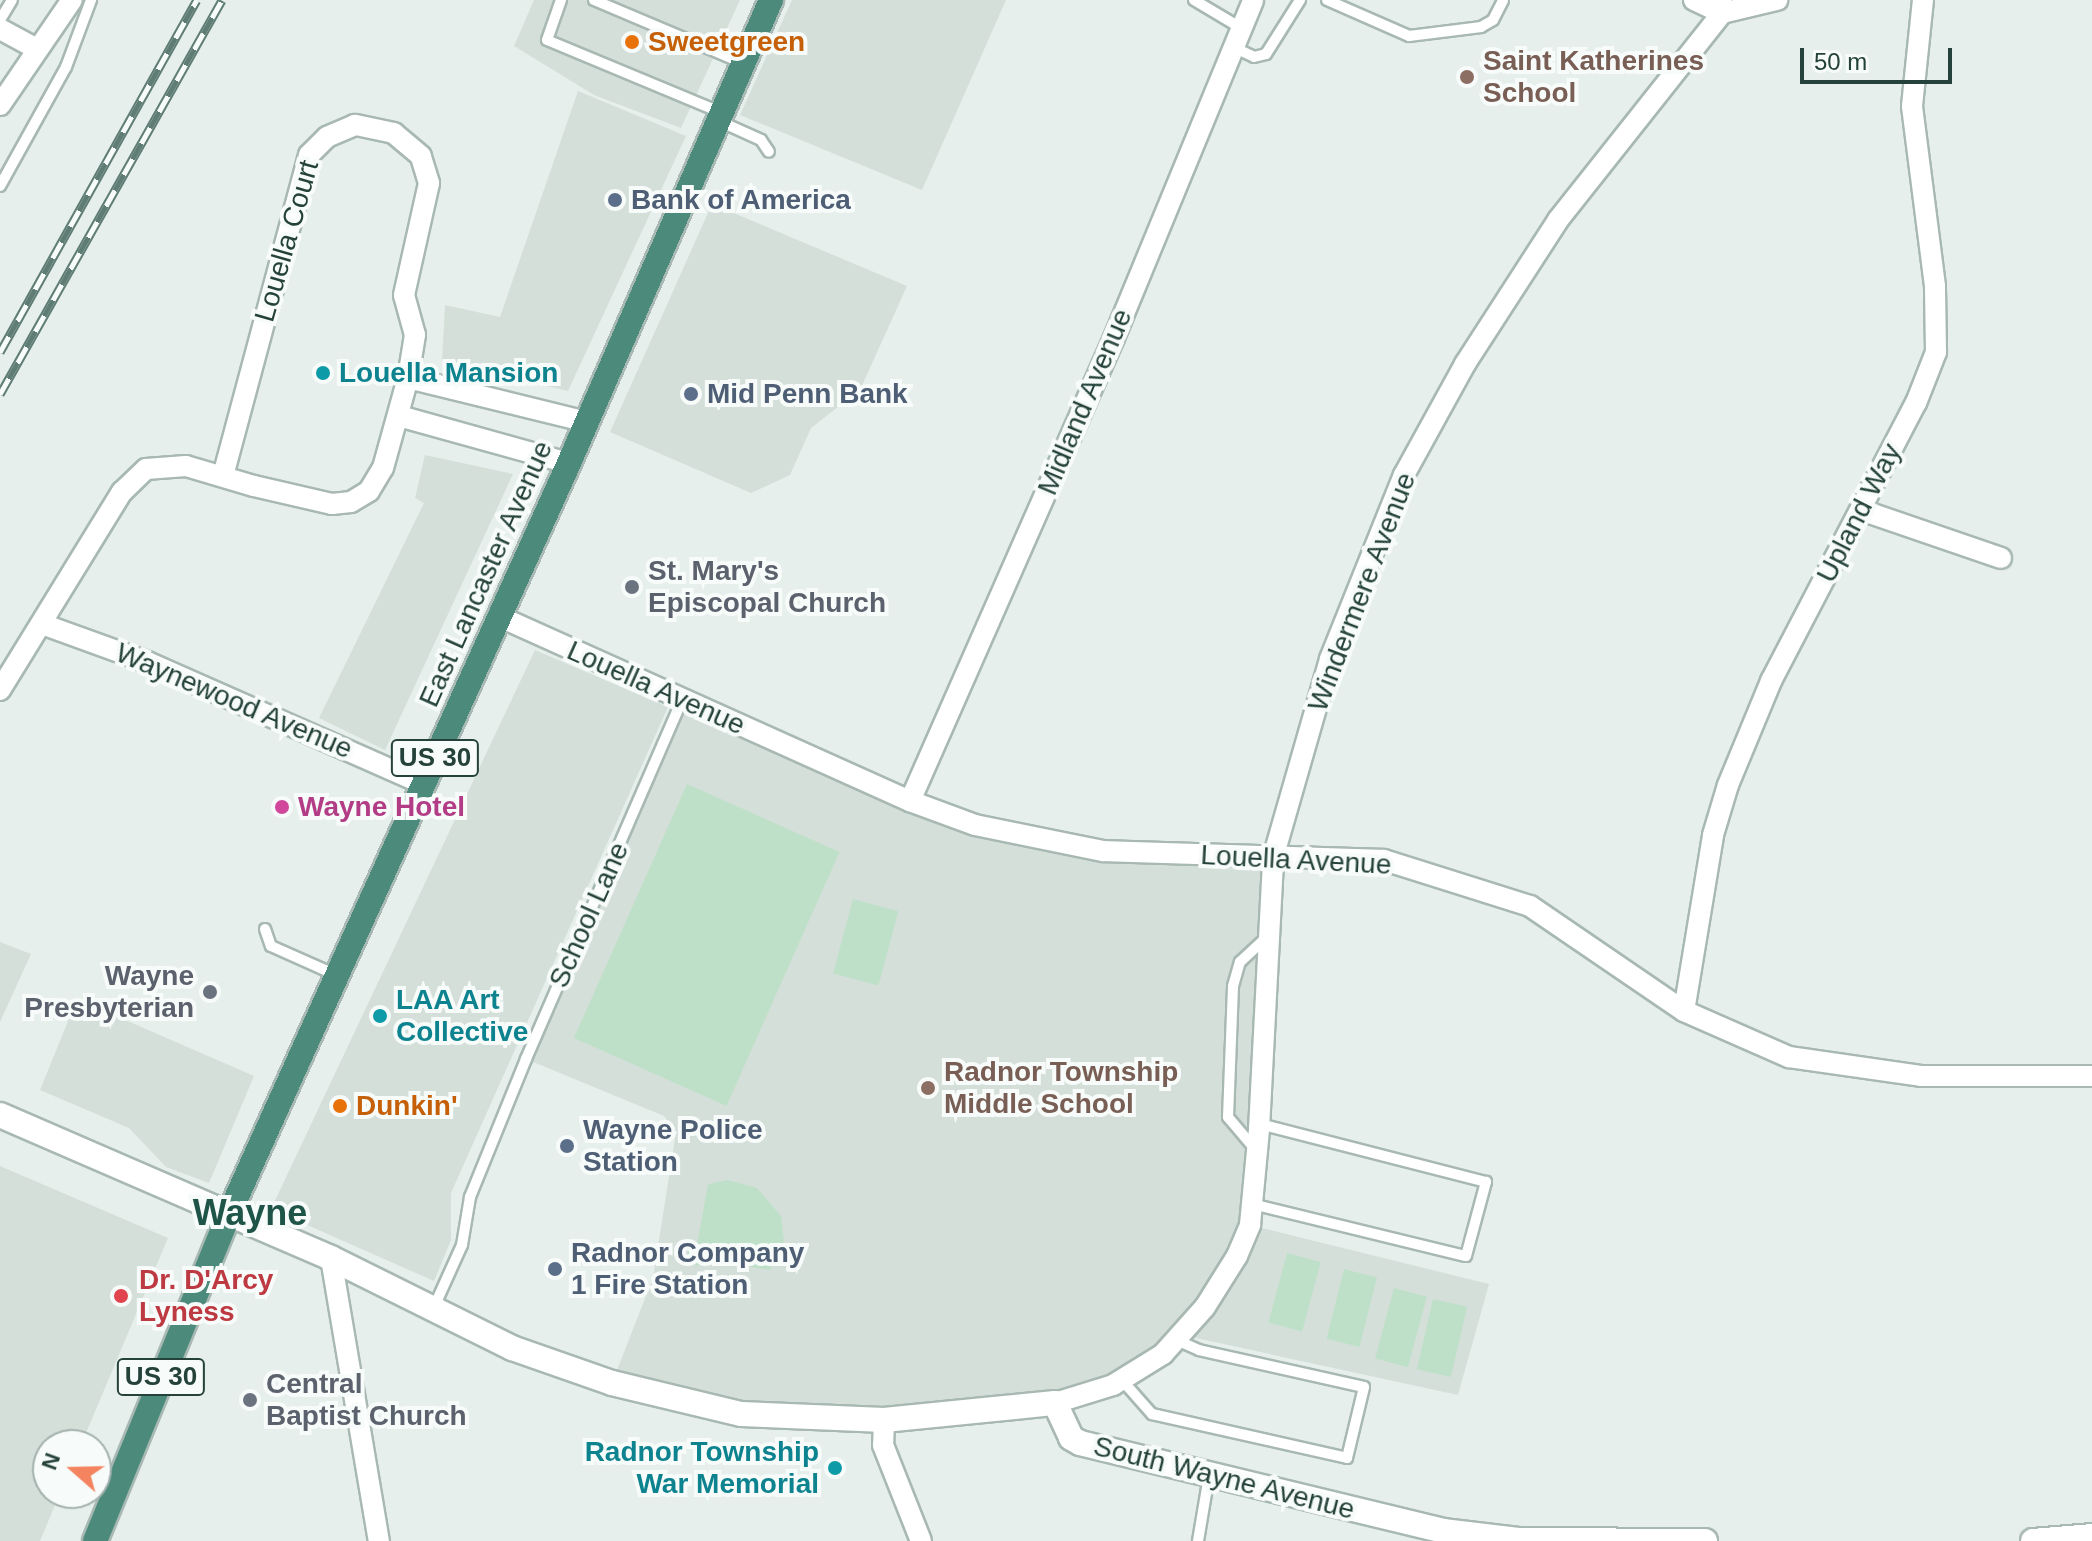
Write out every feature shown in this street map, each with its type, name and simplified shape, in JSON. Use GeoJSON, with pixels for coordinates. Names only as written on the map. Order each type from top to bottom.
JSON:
{"type":"FeatureCollection","features":[{"type":"Feature","properties":{"kind":"highway","name":"East Lancaster Avenue"},"geometry":{"type":"LineString","coordinates":[[229,1214],[569,463],[771,0]]}},
{"type":"Feature","properties":{"kind":"highway","name":"US 30"},"geometry":{"type":"LineString","coordinates":[[95,1541],[229,1214]]}},
{"type":"Feature","properties":{"kind":"main road"},"geometry":{"type":"LineString","coordinates":[[0,1115],[331,1258],[512,1348],[612,1383],[741,1414],[884,1420],[1055,1403]]}},
{"type":"Feature","properties":{"kind":"main road","name":"South Wayne Avenue"},"geometry":{"type":"LineString","coordinates":[[1055,1403],[1071,1438],[1080,1443],[1483,1538],[1705,1541]]}},
{"type":"Feature","properties":{"kind":"main road"},"geometry":{"type":"LineString","coordinates":[[2033,1541],[2092,1536]]}},
{"type":"Feature","properties":{"kind":"street"},"geometry":{"type":"LineString","coordinates":[[0,105],[72,0]]}},
{"type":"Feature","properties":{"kind":"street","name":"Midland Avenue"},"geometry":{"type":"LineString","coordinates":[[910,801],[1114,338],[1253,0]]}},
{"type":"Feature","properties":{"kind":"street"},"geometry":{"type":"LineString","coordinates":[[1694,0],[1722,6],[1777,0]]}},
{"type":"Feature","properties":{"kind":"street","name":"Upland Way"},"geometry":{"type":"LineString","coordinates":[[1684,1011],[1705,879],[1728,785],[1771,681],[1861,510],[1936,352],[1935,286],[1912,106],[1923,0]]}},
{"type":"Feature","properties":{"kind":"street","name":"Windermere Avenue"},"geometry":{"type":"LineString","coordinates":[[1055,1403],[1088,1396],[1121,1379],[1177,1340],[1224,1281],[1250,1225],[1260,1124],[1273,858],[1330,659],[1404,475],[1465,364],[1558,220],[1722,6]]}},
{"type":"Feature","properties":{"kind":"street"},"geometry":{"type":"LineString","coordinates":[[0,29],[37,49]]}},
{"type":"Feature","properties":{"kind":"street","name":"Louella Court"},"geometry":{"type":"LineString","coordinates":[[0,690],[122,492],[139,474],[169,465],[332,504],[351,502],[375,483],[399,416],[415,335],[404,295],[428,174],[421,156],[403,138],[382,128],[355,125],[320,141],[303,171],[223,476]]}},
{"type":"Feature","properties":{"kind":"street"},"geometry":{"type":"LineString","coordinates":[[408,378],[587,422]]}},
{"type":"Feature","properties":{"kind":"street"},"geometry":{"type":"LineString","coordinates":[[399,416],[569,463]]}},
{"type":"Feature","properties":{"kind":"street"},"geometry":{"type":"LineString","coordinates":[[1861,510],[2001,558]]}},
{"type":"Feature","properties":{"kind":"street","name":"Louella Avenue"},"geometry":{"type":"LineString","coordinates":[[498,616],[910,801],[975,825],[1103,851],[1384,860],[1530,906],[1684,1011],[1789,1057],[1921,1076],[2092,1076]]}},
{"type":"Feature","properties":{"kind":"street","name":"Waynewood Avenue"},"geometry":{"type":"LineString","coordinates":[[42,624],[147,662],[424,784]]}},
{"type":"Feature","properties":{"kind":"street"},"geometry":{"type":"LineString","coordinates":[[331,1258],[379,1541]]}},
{"type":"Feature","properties":{"kind":"street"},"geometry":{"type":"LineString","coordinates":[[884,1420],[883,1445],[921,1541]]}},
{"type":"Feature","properties":{"kind":"lane"},"geometry":{"type":"LineString","coordinates":[[0,20],[12,0]]}},
{"type":"Feature","properties":{"kind":"lane"},"geometry":{"type":"LineString","coordinates":[[0,186],[66,67],[91,0]]}},
{"type":"Feature","properties":{"kind":"lane"},"geometry":{"type":"LineString","coordinates":[[561,0],[547,40],[720,117],[761,140],[769,152]]}},
{"type":"Feature","properties":{"kind":"lane"},"geometry":{"type":"LineString","coordinates":[[594,0],[744,63]]}},
{"type":"Feature","properties":{"kind":"lane"},"geometry":{"type":"LineString","coordinates":[[1194,0],[1254,57],[1266,54],[1300,0]]}},
{"type":"Feature","properties":{"kind":"lane"},"geometry":{"type":"LineString","coordinates":[[1327,0],[1409,36],[1481,27],[1493,20],[1503,0]]}},
{"type":"Feature","properties":{"kind":"lane","name":"School Lane"},"geometry":{"type":"LineString","coordinates":[[433,1309],[462,1245],[470,1197],[526,1059],[682,701]]}},
{"type":"Feature","properties":{"kind":"lane"},"geometry":{"type":"LineString","coordinates":[[265,929],[271,946],[338,976]]}},
{"type":"Feature","properties":{"kind":"lane"},"geometry":{"type":"LineString","coordinates":[[1257,1150],[1228,1117],[1233,986],[1240,962],[1269,935]]}},
{"type":"Feature","properties":{"kind":"lane"},"geometry":{"type":"LineString","coordinates":[[1252,1204],[1466,1256],[1486,1182],[1260,1124]]}},
{"type":"Feature","properties":{"kind":"lane"},"geometry":{"type":"LineString","coordinates":[[1121,1379],[1152,1414],[1347,1458],[1364,1387],[1199,1350],[1177,1340]]}},
{"type":"Feature","properties":{"kind":"lane"},"geometry":{"type":"LineString","coordinates":[[1198,1541],[1210,1474]]}},
{"type":"Feature","properties":{"kind":"shaded area"},"geometry":{"type":"Polygon","coordinates":[[[534,0],[740,0],[681,128],[594,95],[514,46],[534,0]]]}},
{"type":"Feature","properties":{"kind":"shaded area"},"geometry":{"type":"Polygon","coordinates":[[[792,0],[1006,0],[922,190],[740,115],[792,0]]]}},
{"type":"Feature","properties":{"kind":"shaded area"},"geometry":{"type":"Polygon","coordinates":[[[578,91],[686,136],[568,391],[442,361],[445,305],[500,317],[578,91]]]}},
{"type":"Feature","properties":{"kind":"shaded area"},"geometry":{"type":"Polygon","coordinates":[[[712,204],[907,286],[860,390],[811,428],[790,475],[751,493],[610,432],[712,204]]]}},
{"type":"Feature","properties":{"kind":"shaded area"},"geometry":{"type":"Polygon","coordinates":[[[425,455],[513,474],[385,750],[319,718],[424,503],[415,498],[425,455]]]}},
{"type":"Feature","properties":{"kind":"shaded area"},"geometry":{"type":"Polygon","coordinates":[[[535,650],[668,707],[451,1193],[451,1240],[434,1281],[271,1209],[535,650]]]}},
{"type":"Feature","properties":{"kind":"shaded area","name":"Radnor Township Middle School"},"geometry":{"type":"Polygon","coordinates":[[[682,701],[852,774],[1044,841],[1273,858],[1250,1225],[1489,1284],[1458,1395],[1182,1335],[1113,1385],[857,1420],[612,1383],[653,1278],[676,1132],[664,1116],[526,1059],[682,701]]]}},
{"type":"Feature","properties":{"kind":"shaded area"},"geometry":{"type":"Polygon","coordinates":[[[0,942],[31,954],[0,1022],[0,942]]]}},
{"type":"Feature","properties":{"kind":"shaded area"},"geometry":{"type":"Polygon","coordinates":[[[77,999],[254,1076],[209,1183],[166,1167],[129,1128],[40,1090],[77,999]]]}},
{"type":"Feature","properties":{"kind":"shaded area"},"geometry":{"type":"Polygon","coordinates":[[[0,1166],[168,1238],[88,1429],[32,1429],[32,1509],[53,1509],[40,1541],[0,1541],[0,1166]]]}},
{"type":"Feature","properties":{"kind":"green space"},"geometry":{"type":"Polygon","coordinates":[[[687,784],[840,852],[726,1106],[574,1038],[687,784]]]}},
{"type":"Feature","properties":{"kind":"green space"},"geometry":{"type":"Polygon","coordinates":[[[853,899],[898,911],[878,986],[833,973],[853,899]]]}},
{"type":"Feature","properties":{"kind":"green space"},"geometry":{"type":"Polygon","coordinates":[[[728,1180],[757,1188],[781,1216],[784,1241],[770,1270],[707,1260],[697,1266],[688,1260],[688,1251],[697,1245],[708,1184],[728,1180]]]}},
{"type":"Feature","properties":{"kind":"green space"},"geometry":{"type":"Polygon","coordinates":[[[1287,1253],[1321,1262],[1302,1332],[1268,1323],[1287,1253]]]}},
{"type":"Feature","properties":{"kind":"green space"},"geometry":{"type":"Polygon","coordinates":[[[1344,1269],[1377,1277],[1360,1347],[1327,1339],[1344,1269]]]}},
{"type":"Feature","properties":{"kind":"green space"},"geometry":{"type":"Polygon","coordinates":[[[1394,1288],[1427,1297],[1408,1367],[1375,1359],[1394,1288]]]}},
{"type":"Feature","properties":{"kind":"green space"},"geometry":{"type":"Polygon","coordinates":[[[1433,1299],[1467,1307],[1451,1377],[1417,1369],[1433,1299]]]}},
{"type":"Feature","properties":{"kind":"railway"},"geometry":{"type":"LineString","coordinates":[[0,352],[197,0]]}},
{"type":"Feature","properties":{"kind":"railway"},"geometry":{"type":"LineString","coordinates":[[0,394],[222,0]]}},
{"type":"Feature","properties":{"kind":"place","name":"Sweetgreen"},"geometry":{"type":"Point","coordinates":[632,42]}},
{"type":"Feature","properties":{"kind":"place","name":"Saint Katherines School"},"geometry":{"type":"Point","coordinates":[1467,77]}},
{"type":"Feature","properties":{"kind":"place","name":"Bank of America"},"geometry":{"type":"Point","coordinates":[615,200]}},
{"type":"Feature","properties":{"kind":"place","name":"Louella Mansion"},"geometry":{"type":"Point","coordinates":[323,373]}},
{"type":"Feature","properties":{"kind":"place","name":"Mid Penn Bank"},"geometry":{"type":"Point","coordinates":[691,394]}},
{"type":"Feature","properties":{"kind":"place","name":"St. Mary's Episcopal Church"},"geometry":{"type":"Point","coordinates":[632,587]}},
{"type":"Feature","properties":{"kind":"place","name":"Wayne Hotel"},"geometry":{"type":"Point","coordinates":[282,807]}},
{"type":"Feature","properties":{"kind":"place","name":"Wayne Presbyterian"},"geometry":{"type":"Point","coordinates":[210,992]}},
{"type":"Feature","properties":{"kind":"place","name":"LAA Art Collective"},"geometry":{"type":"Point","coordinates":[380,1016]}},
{"type":"Feature","properties":{"kind":"place","name":"Radnor Township Middle School"},"geometry":{"type":"Point","coordinates":[928,1088]}},
{"type":"Feature","properties":{"kind":"place","name":"Dunkin'"},"geometry":{"type":"Point","coordinates":[340,1106]}},
{"type":"Feature","properties":{"kind":"place","name":"Wayne Police Station"},"geometry":{"type":"Point","coordinates":[567,1146]}},
{"type":"Feature","properties":{"kind":"place","name":"Radnor Company 1 Fire Station"},"geometry":{"type":"Point","coordinates":[555,1269]}},
{"type":"Feature","properties":{"kind":"place","name":"Dr. D'Arcy Lyness"},"geometry":{"type":"Point","coordinates":[121,1296]}},
{"type":"Feature","properties":{"kind":"place","name":"Central Baptist Church"},"geometry":{"type":"Point","coordinates":[250,1400]}},
{"type":"Feature","properties":{"kind":"place","name":"Radnor Township War Memorial"},"geometry":{"type":"Point","coordinates":[835,1468]}},
{"type":"Feature","properties":{"kind":"district","name":"Wayne"},"geometry":{"type":"Point","coordinates":[250,1213]}}]}
